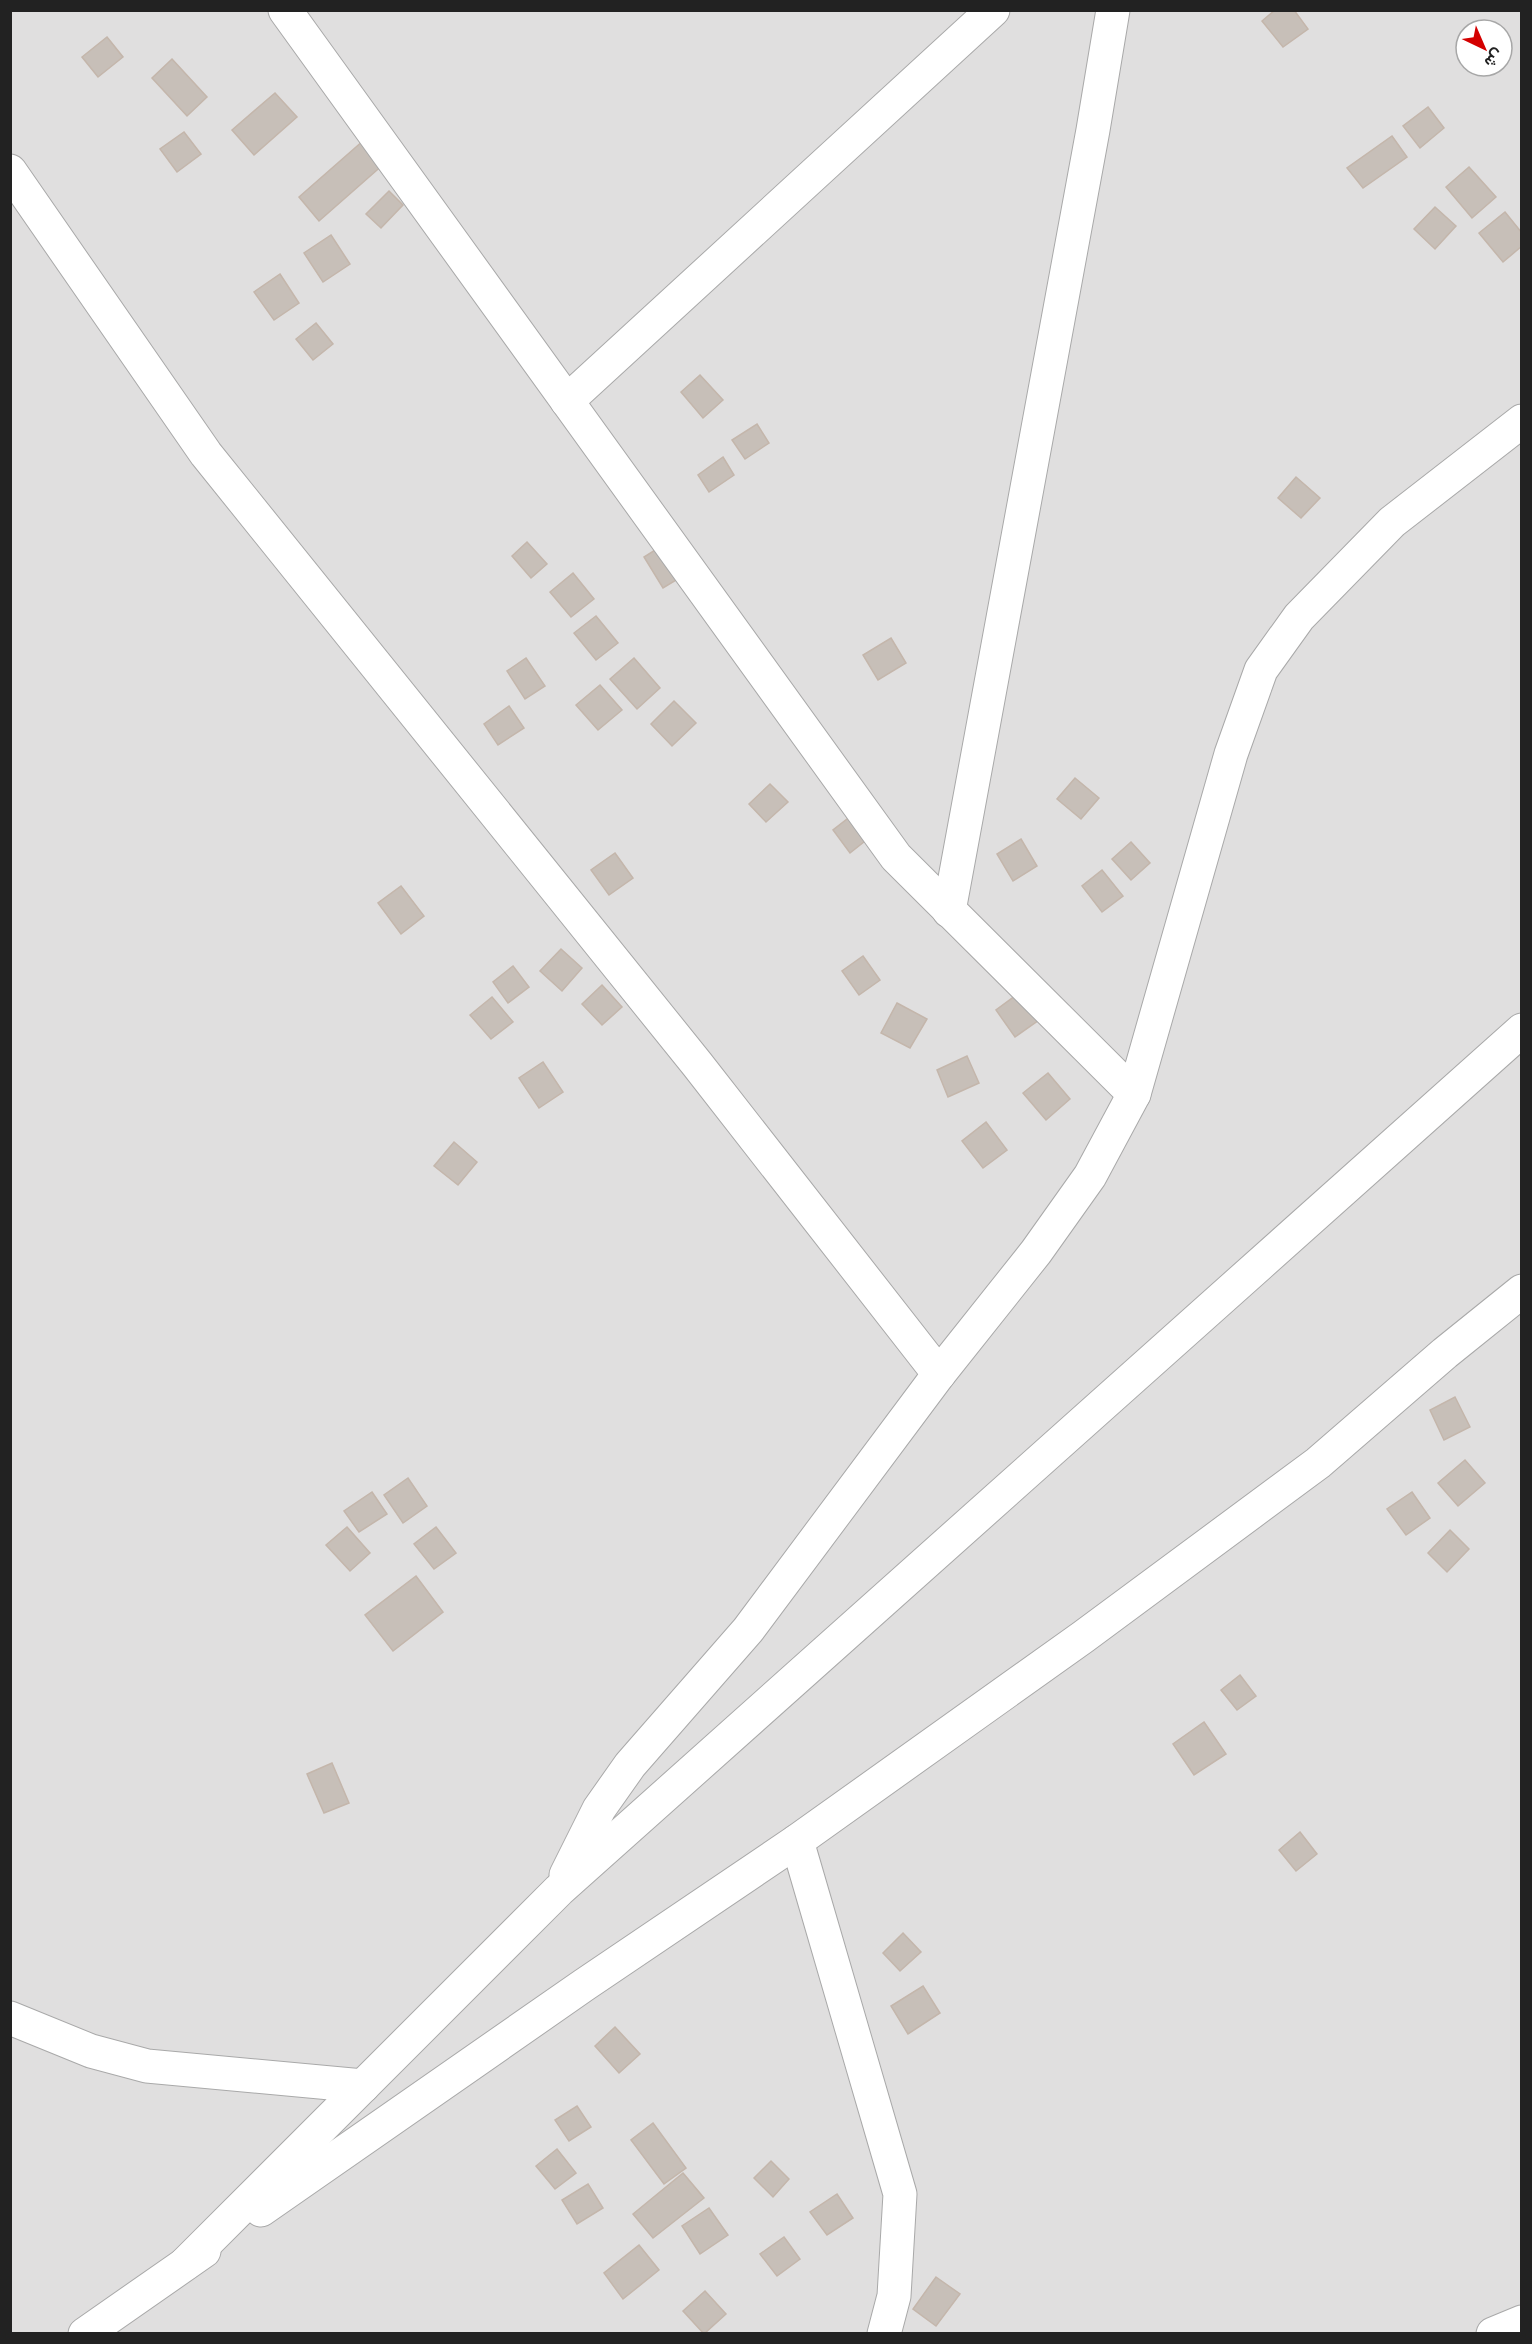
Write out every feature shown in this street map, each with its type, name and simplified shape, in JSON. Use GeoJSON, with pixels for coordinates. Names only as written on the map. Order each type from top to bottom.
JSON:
{"type":"FeatureCollection","features":[{"type":"Feature","properties":{"kind":"street"},"geometry":{"type":"LineString","coordinates":[[567,401],[993,10]]}},
{"type":"Feature","properties":{"kind":"street"},"geometry":{"type":"LineString","coordinates":[[949,911],[1091,142],[1113,10]]}},
{"type":"Feature","properties":{"kind":"street"},"geometry":{"type":"LineString","coordinates":[[293,15],[567,401],[896,857],[1134,1094]]}},
{"type":"Feature","properties":{"kind":"street"},"geometry":{"type":"LineString","coordinates":[[10,171],[206,454],[689,1054],[939,1374]]}},
{"type":"Feature","properties":{"kind":"street"},"geometry":{"type":"LineString","coordinates":[[559,1890],[599,1809],[630,1765],[748,1630],[939,1374],[1036,1252],[1090,1176],[1134,1094],[1232,754],[1262,670],[1299,617],[1392,522],[1521,421]]}},
{"type":"Feature","properties":{"kind":"street"},"geometry":{"type":"LineString","coordinates":[[186,2264],[559,1890],[1521,1030]]}},
{"type":"Feature","properties":{"kind":"street"},"geometry":{"type":"LineString","coordinates":[[85,2334],[535,2018],[797,1841],[1083,1637],[1318,1463],[1445,1353],[1521,1291]]}},
{"type":"Feature","properties":{"kind":"street"},"geometry":{"type":"LineString","coordinates":[[797,1841],[900,2194],[894,2296],[884,2334]]}},
{"type":"Feature","properties":{"kind":"street"},"geometry":{"type":"LineString","coordinates":[[10,2019],[91,2051],[147,2066],[363,2086]]}},
{"type":"Feature","properties":{"kind":"street"},"geometry":{"type":"LineString","coordinates":[[1493,2334],[1521,2322]]}},
{"type":"Feature","properties":{"kind":"shaded area"},"geometry":{"type":"Polygon","coordinates":[[[11,11],[1521,11],[1521,2333],[11,2333],[11,11]]]}},
{"type":"Feature","properties":{"kind":"building"},"geometry":{"type":"Polygon","coordinates":[[[1275,10],[1294,10],[1308,29],[1283,47],[1262,21],[1275,10]]]}},
{"type":"Feature","properties":{"kind":"building"},"geometry":{"type":"Polygon","coordinates":[[[107,37],[123,57],[98,77],[82,57],[107,37]]]}},
{"type":"Feature","properties":{"kind":"building"},"geometry":{"type":"Polygon","coordinates":[[[172,59],[207,97],[187,116],[152,78],[172,59]]]}},
{"type":"Feature","properties":{"kind":"building"},"geometry":{"type":"Polygon","coordinates":[[[275,93],[297,117],[254,155],[232,130],[275,93]]]}},
{"type":"Feature","properties":{"kind":"building"},"geometry":{"type":"Polygon","coordinates":[[[1428,107],[1444,128],[1420,148],[1403,126],[1428,107]]]}},
{"type":"Feature","properties":{"kind":"building"},"geometry":{"type":"Polygon","coordinates":[[[184,132],[201,154],[177,172],[160,149],[184,132]]]}},
{"type":"Feature","properties":{"kind":"building"},"geometry":{"type":"Polygon","coordinates":[[[1392,136],[1407,157],[1363,188],[1347,168],[1392,136]]]}},
{"type":"Feature","properties":{"kind":"building"},"geometry":{"type":"Polygon","coordinates":[[[364,140],[385,163],[319,221],[299,197],[364,140]]]}},
{"type":"Feature","properties":{"kind":"building"},"geometry":{"type":"Polygon","coordinates":[[[1469,167],[1496,197],[1472,218],[1446,187],[1469,167]]]}},
{"type":"Feature","properties":{"kind":"building"},"geometry":{"type":"Polygon","coordinates":[[[389,191],[403,205],[381,228],[366,214],[389,191]]]}},
{"type":"Feature","properties":{"kind":"building"},"geometry":{"type":"Polygon","coordinates":[[[1435,207],[1456,226],[1435,249],[1414,229],[1435,207]]]}},
{"type":"Feature","properties":{"kind":"building"},"geometry":{"type":"Polygon","coordinates":[[[1505,212],[1522,233],[1522,246],[1503,262],[1479,233],[1505,212]]]}},
{"type":"Feature","properties":{"kind":"building"},"geometry":{"type":"Polygon","coordinates":[[[331,235],[350,264],[323,282],[304,253],[331,235]]]}},
{"type":"Feature","properties":{"kind":"building"},"geometry":{"type":"Polygon","coordinates":[[[280,274],[299,303],[274,320],[254,292],[280,274]]]}},
{"type":"Feature","properties":{"kind":"building"},"geometry":{"type":"Polygon","coordinates":[[[316,323],[333,344],[313,360],[296,339],[316,323]]]}},
{"type":"Feature","properties":{"kind":"building"},"geometry":{"type":"Polygon","coordinates":[[[700,375],[723,400],[703,418],[681,392],[700,375]]]}},
{"type":"Feature","properties":{"kind":"building"},"geometry":{"type":"Polygon","coordinates":[[[757,424],[769,443],[745,459],[732,440],[757,424]]]}},
{"type":"Feature","properties":{"kind":"building"},"geometry":{"type":"Polygon","coordinates":[[[723,457],[734,475],[709,492],[698,475],[723,457]]]}},
{"type":"Feature","properties":{"kind":"building"},"geometry":{"type":"Polygon","coordinates":[[[1296,477],[1320,498],[1301,518],[1278,498],[1296,477]]]}},
{"type":"Feature","properties":{"kind":"building"},"geometry":{"type":"Polygon","coordinates":[[[671,540],[691,571],[663,588],[644,557],[671,540]]]}},
{"type":"Feature","properties":{"kind":"building"},"geometry":{"type":"Polygon","coordinates":[[[527,542],[547,564],[531,578],[512,556],[527,542]]]}},
{"type":"Feature","properties":{"kind":"building"},"geometry":{"type":"Polygon","coordinates":[[[573,573],[594,599],[571,617],[550,592],[573,573]]]}},
{"type":"Feature","properties":{"kind":"building"},"geometry":{"type":"Polygon","coordinates":[[[596,616],[618,643],[596,660],[574,633],[596,616]]]}},
{"type":"Feature","properties":{"kind":"building"},"geometry":{"type":"Polygon","coordinates":[[[891,638],[906,663],[878,680],[863,655],[891,638]]]}},
{"type":"Feature","properties":{"kind":"building"},"geometry":{"type":"Polygon","coordinates":[[[526,658],[545,686],[525,699],[507,671],[526,658]]]}},
{"type":"Feature","properties":{"kind":"building"},"geometry":{"type":"Polygon","coordinates":[[[634,658],[660,688],[637,709],[610,679],[634,658]]]}},
{"type":"Feature","properties":{"kind":"building"},"geometry":{"type":"Polygon","coordinates":[[[600,685],[622,710],[598,730],[576,705],[600,685]]]}},
{"type":"Feature","properties":{"kind":"building"},"geometry":{"type":"Polygon","coordinates":[[[674,701],[696,723],[672,746],[651,724],[674,701]]]}},
{"type":"Feature","properties":{"kind":"building"},"geometry":{"type":"Polygon","coordinates":[[[509,706],[524,728],[498,745],[484,724],[509,706]]]}},
{"type":"Feature","properties":{"kind":"building"},"geometry":{"type":"Polygon","coordinates":[[[1075,778],[1099,798],[1081,819],[1057,799],[1075,778]]]}},
{"type":"Feature","properties":{"kind":"building"},"geometry":{"type":"Polygon","coordinates":[[[770,784],[788,802],[766,822],[749,804],[770,784]]]}},
{"type":"Feature","properties":{"kind":"building"},"geometry":{"type":"Polygon","coordinates":[[[856,812],[874,834],[850,853],[833,830],[856,812]]]}},
{"type":"Feature","properties":{"kind":"building"},"geometry":{"type":"Polygon","coordinates":[[[1021,839],[1037,866],[1013,881],[997,854],[1021,839]]]}},
{"type":"Feature","properties":{"kind":"building"},"geometry":{"type":"Polygon","coordinates":[[[1131,842],[1150,863],[1131,880],[1112,859],[1131,842]]]}},
{"type":"Feature","properties":{"kind":"building"},"geometry":{"type":"Polygon","coordinates":[[[615,853],[633,878],[609,895],[591,870],[615,853]]]}},
{"type":"Feature","properties":{"kind":"building"},"geometry":{"type":"Polygon","coordinates":[[[1102,870],[1123,896],[1102,912],[1082,886],[1102,870]]]}},
{"type":"Feature","properties":{"kind":"building"},"geometry":{"type":"Polygon","coordinates":[[[401,886],[424,916],[401,934],[378,903],[401,886]]]}},
{"type":"Feature","properties":{"kind":"building"},"geometry":{"type":"Polygon","coordinates":[[[561,949],[582,968],[562,991],[540,971],[561,949]]]}},
{"type":"Feature","properties":{"kind":"building"},"geometry":{"type":"Polygon","coordinates":[[[863,956],[880,980],[859,995],[842,971],[863,956]]]}},
{"type":"Feature","properties":{"kind":"building"},"geometry":{"type":"Polygon","coordinates":[[[513,966],[529,987],[508,1003],[493,982],[513,966]]]}},
{"type":"Feature","properties":{"kind":"building"},"geometry":{"type":"Polygon","coordinates":[[[602,985],[622,1007],[602,1025],[582,1004],[602,985]]]}},
{"type":"Feature","properties":{"kind":"building"},"geometry":{"type":"Polygon","coordinates":[[[1019,993],[1039,1020],[1015,1037],[996,1010],[1019,993]]]}},
{"type":"Feature","properties":{"kind":"building"},"geometry":{"type":"Polygon","coordinates":[[[492,997],[513,1022],[491,1039],[470,1015],[492,997]]]}},
{"type":"Feature","properties":{"kind":"building"},"geometry":{"type":"Polygon","coordinates":[[[897,1003],[927,1019],[910,1048],[881,1033],[897,1003]]]}},
{"type":"Feature","properties":{"kind":"building"},"geometry":{"type":"Polygon","coordinates":[[[967,1056],[979,1083],[948,1097],[937,1070],[967,1056]]]}},
{"type":"Feature","properties":{"kind":"building"},"geometry":{"type":"Polygon","coordinates":[[[543,1062],[563,1092],[539,1108],[519,1078],[543,1062]]]}},
{"type":"Feature","properties":{"kind":"building"},"geometry":{"type":"Polygon","coordinates":[[[1048,1073],[1070,1099],[1046,1120],[1023,1093],[1048,1073]]]}},
{"type":"Feature","properties":{"kind":"building"},"geometry":{"type":"Polygon","coordinates":[[[986,1122],[1007,1150],[983,1168],[962,1141],[986,1122]]]}},
{"type":"Feature","properties":{"kind":"building"},"geometry":{"type":"Polygon","coordinates":[[[454,1142],[477,1162],[458,1185],[434,1166],[454,1142]]]}},
{"type":"Feature","properties":{"kind":"building"},"geometry":{"type":"Polygon","coordinates":[[[1455,1397],[1470,1427],[1444,1440],[1430,1410],[1455,1397]]]}},
{"type":"Feature","properties":{"kind":"building"},"geometry":{"type":"Polygon","coordinates":[[[1465,1460],[1485,1483],[1458,1506],[1438,1483],[1465,1460]]]}},
{"type":"Feature","properties":{"kind":"building"},"geometry":{"type":"Polygon","coordinates":[[[408,1478],[427,1506],[403,1523],[384,1495],[408,1478]]]}},
{"type":"Feature","properties":{"kind":"building"},"geometry":{"type":"Polygon","coordinates":[[[372,1492],[387,1514],[359,1532],[344,1511],[372,1492]]]}},
{"type":"Feature","properties":{"kind":"building"},"geometry":{"type":"Polygon","coordinates":[[[1412,1492],[1430,1518],[1406,1535],[1387,1509],[1412,1492]]]}},
{"type":"Feature","properties":{"kind":"building"},"geometry":{"type":"Polygon","coordinates":[[[347,1527],[370,1553],[350,1571],[326,1545],[347,1527]]]}},
{"type":"Feature","properties":{"kind":"building"},"geometry":{"type":"Polygon","coordinates":[[[436,1527],[456,1553],[434,1569],[414,1544],[436,1527]]]}},
{"type":"Feature","properties":{"kind":"building"},"geometry":{"type":"Polygon","coordinates":[[[1450,1530],[1469,1549],[1447,1572],[1428,1553],[1450,1530]]]}},
{"type":"Feature","properties":{"kind":"building"},"geometry":{"type":"Polygon","coordinates":[[[416,1576],[443,1612],[393,1651],[365,1615],[416,1576]]]}},
{"type":"Feature","properties":{"kind":"building"},"geometry":{"type":"Polygon","coordinates":[[[1240,1675],[1256,1696],[1237,1710],[1221,1690],[1240,1675]]]}},
{"type":"Feature","properties":{"kind":"building"},"geometry":{"type":"Polygon","coordinates":[[[1204,1722],[1226,1754],[1194,1775],[1173,1744],[1204,1722]]]}},
{"type":"Feature","properties":{"kind":"building"},"geometry":{"type":"Polygon","coordinates":[[[332,1763],[349,1803],[324,1813],[307,1774],[332,1763]]]}},
{"type":"Feature","properties":{"kind":"building"},"geometry":{"type":"Polygon","coordinates":[[[1300,1832],[1317,1854],[1296,1871],[1279,1850],[1300,1832]]]}},
{"type":"Feature","properties":{"kind":"building"},"geometry":{"type":"Polygon","coordinates":[[[903,1933],[921,1952],[900,1971],[883,1953],[903,1933]]]}},
{"type":"Feature","properties":{"kind":"building"},"geometry":{"type":"Polygon","coordinates":[[[923,1986],[940,2013],[908,2034],[891,2006],[923,1986]]]}},
{"type":"Feature","properties":{"kind":"building"},"geometry":{"type":"Polygon","coordinates":[[[615,2027],[640,2054],[619,2073],[595,2046],[615,2027]]]}},
{"type":"Feature","properties":{"kind":"building"},"geometry":{"type":"Polygon","coordinates":[[[577,2106],[591,2127],[569,2141],[555,2120],[577,2106]]]}},
{"type":"Feature","properties":{"kind":"building"},"geometry":{"type":"Polygon","coordinates":[[[653,2123],[686,2168],[664,2184],[631,2140],[653,2123]]]}},
{"type":"Feature","properties":{"kind":"building"},"geometry":{"type":"Polygon","coordinates":[[[557,2149],[576,2173],[555,2189],[536,2166],[557,2149]]]}},
{"type":"Feature","properties":{"kind":"building"},"geometry":{"type":"Polygon","coordinates":[[[771,2161],[789,2179],[773,2197],[754,2178],[771,2161]]]}},
{"type":"Feature","properties":{"kind":"building"},"geometry":{"type":"Polygon","coordinates":[[[683,2173],[704,2198],[653,2238],[633,2214],[683,2173]]]}},
{"type":"Feature","properties":{"kind":"building"},"geometry":{"type":"Polygon","coordinates":[[[588,2184],[603,2208],[577,2224],[562,2200],[588,2184]]]}},
{"type":"Feature","properties":{"kind":"building"},"geometry":{"type":"Polygon","coordinates":[[[837,2194],[853,2218],[827,2235],[810,2212],[837,2194]]]}},
{"type":"Feature","properties":{"kind":"building"},"geometry":{"type":"Polygon","coordinates":[[[709,2208],[728,2235],[700,2254],[682,2226],[709,2208]]]}},
{"type":"Feature","properties":{"kind":"building"},"geometry":{"type":"Polygon","coordinates":[[[784,2237],[800,2259],[777,2276],[760,2254],[784,2237]]]}},
{"type":"Feature","properties":{"kind":"building"},"geometry":{"type":"Polygon","coordinates":[[[639,2245],[659,2270],[623,2299],[604,2273],[639,2245]]]}},
{"type":"Feature","properties":{"kind":"building"},"geometry":{"type":"Polygon","coordinates":[[[936,2277],[960,2294],[936,2326],[913,2309],[936,2277]]]}},
{"type":"Feature","properties":{"kind":"building"},"geometry":{"type":"Polygon","coordinates":[[[705,2291],[726,2314],[704,2334],[683,2311],[705,2291]]]}}]}
